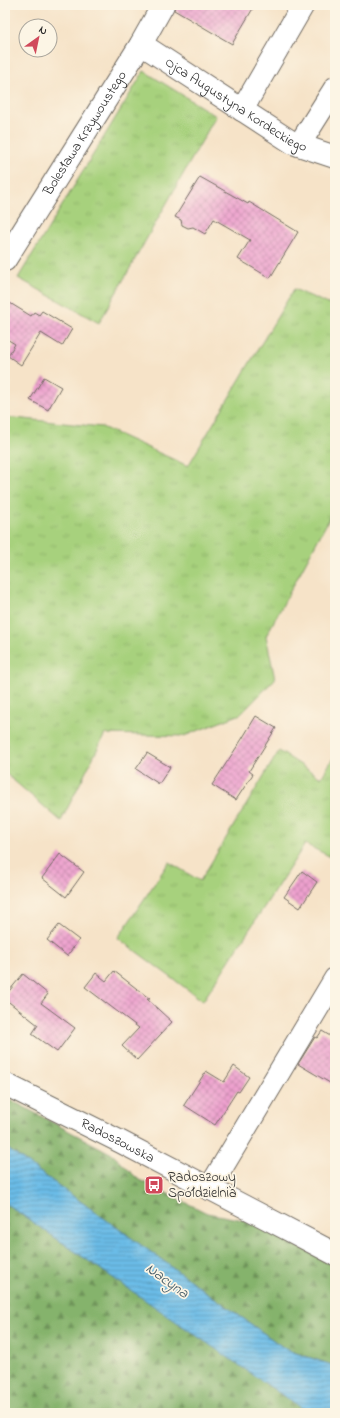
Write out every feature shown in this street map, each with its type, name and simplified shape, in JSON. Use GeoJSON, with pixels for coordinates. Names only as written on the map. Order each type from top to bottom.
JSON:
{"type":"FeatureCollection","features":[{"type":"Feature","properties":{"kind":"street","name":"Bolesława Krzywoustego"},"geometry":{"type":"LineString","coordinates":[[5,260],[141,44],[163,5]]}},
{"type":"Feature","properties":{"kind":"street"},"geometry":{"type":"LineString","coordinates":[[242,110],[303,5]]}},
{"type":"Feature","properties":{"kind":"street","name":"Ojca Augustyna Kordeckiego"},"geometry":{"type":"LineString","coordinates":[[141,44],[292,143],[335,156]]}},
{"type":"Feature","properties":{"kind":"street"},"geometry":{"type":"LineString","coordinates":[[299,145],[335,88]]}},
{"type":"Feature","properties":{"kind":"street"},"geometry":{"type":"LineString","coordinates":[[209,1189],[335,979]]}},
{"type":"Feature","properties":{"kind":"street","name":"Radoszowska"},"geometry":{"type":"LineString","coordinates":[[5,1084],[121,1142],[335,1254]]}},
{"type":"Feature","properties":{"kind":"green space"},"geometry":{"type":"Polygon","coordinates":[[[144,71],[216,116],[99,323],[18,278],[144,71]]]}},
{"type":"Feature","properties":{"kind":"green space"},"geometry":{"type":"Polygon","coordinates":[[[294,289],[335,307],[335,508],[266,636],[275,679],[241,714],[184,736],[105,734],[61,821],[5,773],[5,417],[102,427],[188,466],[294,289]]]}},
{"type":"Feature","properties":{"kind":"green space"},"geometry":{"type":"Polygon","coordinates":[[[279,751],[321,778],[335,755],[335,859],[305,844],[203,1001],[118,938],[169,862],[200,881],[279,751]]]}},
{"type":"Feature","properties":{"kind":"green space"},"geometry":{"type":"Polygon","coordinates":[[[5,1097],[112,1154],[138,1179],[207,1213],[249,1221],[335,1265],[335,1366],[287,1350],[5,1147],[5,1097]]]}},
{"type":"Feature","properties":{"kind":"green space"},"geometry":{"type":"Polygon","coordinates":[[[5,1203],[308,1413],[8,1413],[5,1410],[5,1203]]]}},
{"type":"Feature","properties":{"kind":"water","name":"Nacyna"},"geometry":{"type":"Polygon","coordinates":[[[5,1147],[287,1350],[335,1366],[335,1413],[308,1413],[5,1203],[5,1147]]]}},
{"type":"Feature","properties":{"kind":"building"},"geometry":{"type":"Polygon","coordinates":[[[175,5],[255,5],[232,44],[174,10],[175,5]]]}},
{"type":"Feature","properties":{"kind":"building"},"geometry":{"type":"Polygon","coordinates":[[[200,177],[248,204],[249,202],[298,232],[270,278],[238,259],[250,240],[214,219],[205,234],[193,227],[188,228],[182,225],[181,220],[175,217],[200,177]]]}},
{"type":"Feature","properties":{"kind":"building"},"geometry":{"type":"Polygon","coordinates":[[[5,300],[31,316],[34,312],[39,315],[42,311],[72,329],[62,346],[41,333],[21,365],[8,356],[15,344],[5,338],[5,300]]]}},
{"type":"Feature","properties":{"kind":"building"},"geometry":{"type":"Polygon","coordinates":[[[44,377],[61,387],[48,410],[30,400],[44,377]]]}},
{"type":"Feature","properties":{"kind":"building"},"geometry":{"type":"Polygon","coordinates":[[[256,716],[276,728],[249,771],[253,774],[236,800],[212,785],[256,716]]]}},
{"type":"Feature","properties":{"kind":"building"},"geometry":{"type":"Polygon","coordinates":[[[147,753],[170,767],[159,784],[136,769],[147,753]]]}},
{"type":"Feature","properties":{"kind":"building"},"geometry":{"type":"Polygon","coordinates":[[[60,854],[84,872],[66,897],[42,878],[60,854]]]}},
{"type":"Feature","properties":{"kind":"building"},"geometry":{"type":"Polygon","coordinates":[[[302,871],[317,882],[300,908],[284,897],[302,871]]]}},
{"type":"Feature","properties":{"kind":"building"},"geometry":{"type":"Polygon","coordinates":[[[59,925],[79,940],[67,956],[47,940],[59,925]]]}},
{"type":"Feature","properties":{"kind":"building"},"geometry":{"type":"Polygon","coordinates":[[[114,971],[150,999],[147,999],[172,1022],[137,1060],[122,1046],[139,1028],[85,987],[96,973],[106,981],[114,971]]]}},
{"type":"Feature","properties":{"kind":"building"},"geometry":{"type":"Polygon","coordinates":[[[23,974],[48,994],[41,1003],[75,1028],[57,1052],[32,1034],[38,1025],[5,999],[5,996],[23,974]]]}},
{"type":"Feature","properties":{"kind":"building"},"geometry":{"type":"Polygon","coordinates":[[[322,1031],[335,1039],[335,1086],[298,1064],[315,1037],[317,1038],[322,1031]]]}},
{"type":"Feature","properties":{"kind":"building"},"geometry":{"type":"Polygon","coordinates":[[[234,1066],[249,1077],[239,1092],[237,1091],[215,1125],[184,1105],[206,1071],[224,1082],[234,1066]]]}},
{"type":"Feature","properties":{"kind":"place","name":"Radoszowy Spółdzielnia"},"geometry":{"type":"Point","coordinates":[154,1185]}}]}
